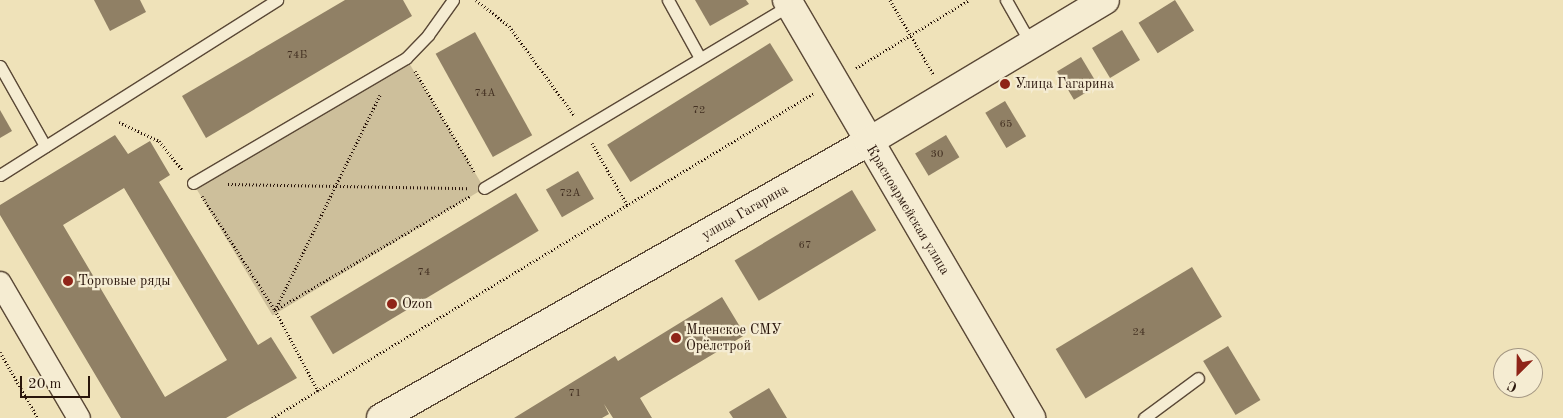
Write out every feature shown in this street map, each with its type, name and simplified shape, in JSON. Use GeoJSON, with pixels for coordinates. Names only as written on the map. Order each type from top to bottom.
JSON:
{"type":"FeatureCollection","features":[{"type":"Feature","properties":{"kind":"main road","name":"улица Гагарина"},"geometry":{"type":"LineString","coordinates":[[381,418],[868,142],[1105,0]]}},
{"type":"Feature","properties":{"kind":"main road","name":"Красноармейская улица"},"geometry":{"type":"LineString","coordinates":[[788,2],[868,142],[1031,418]]}},
{"type":"Feature","properties":{"kind":"street"},"geometry":{"type":"LineString","coordinates":[[0,283],[78,418]]}},
{"type":"Feature","properties":{"kind":"lane"},"geometry":{"type":"LineString","coordinates":[[0,175],[276,0]]}},
{"type":"Feature","properties":{"kind":"lane"},"geometry":{"type":"LineString","coordinates":[[193,184],[406,58],[453,0]]}},
{"type":"Feature","properties":{"kind":"lane"},"geometry":{"type":"LineString","coordinates":[[668,0],[700,58]]}},
{"type":"Feature","properties":{"kind":"lane"},"geometry":{"type":"LineString","coordinates":[[1006,0],[1031,44]]}},
{"type":"Feature","properties":{"kind":"lane"},"geometry":{"type":"LineString","coordinates":[[484,188],[700,58],[788,2]]}},
{"type":"Feature","properties":{"kind":"lane"},"geometry":{"type":"LineString","coordinates":[[0,66],[45,146]]}},
{"type":"Feature","properties":{"kind":"lane"},"geometry":{"type":"LineString","coordinates":[[1144,418],[1198,378]]}},
{"type":"Feature","properties":{"kind":"path"},"geometry":{"type":"LineString","coordinates":[[476,0],[509,26],[584,128],[628,206]]}},
{"type":"Feature","properties":{"kind":"path"},"geometry":{"type":"LineString","coordinates":[[890,0],[946,96]]}},
{"type":"Feature","properties":{"kind":"path"},"geometry":{"type":"LineString","coordinates":[[272,418],[969,0]]}},
{"type":"Feature","properties":{"kind":"path"},"geometry":{"type":"LineString","coordinates":[[406,58],[484,188]]}},
{"type":"Feature","properties":{"kind":"path"},"geometry":{"type":"LineString","coordinates":[[275,310],[394,65]]}},
{"type":"Feature","properties":{"kind":"path"},"geometry":{"type":"LineString","coordinates":[[96,114],[128,125],[159,141],[193,184],[275,310],[318,391]]}},
{"type":"Feature","properties":{"kind":"path"},"geometry":{"type":"LineString","coordinates":[[193,184],[337,184],[484,188]]}},
{"type":"Feature","properties":{"kind":"path"},"geometry":{"type":"LineString","coordinates":[[275,310],[484,188]]}},
{"type":"Feature","properties":{"kind":"path"},"geometry":{"type":"LineString","coordinates":[[0,352],[38,418]]}},
{"type":"Feature","properties":{"kind":"shaded area"},"geometry":{"type":"Polygon","coordinates":[[[406,58],[484,188],[273,316],[194,185],[406,58]]]}},
{"type":"Feature","properties":{"kind":"building"},"geometry":{"type":"Polygon","coordinates":[[[94,0],[140,0],[146,12],[110,31],[94,0]]]}},
{"type":"Feature","properties":{"kind":"building"},"geometry":{"type":"Polygon","coordinates":[[[345,0],[403,0],[412,16],[206,138],[182,96],[345,0]]]}},
{"type":"Feature","properties":{"kind":"building"},"geometry":{"type":"Polygon","coordinates":[[[695,0],[746,0],[749,4],[710,26],[695,0]]]}},
{"type":"Feature","properties":{"kind":"building"},"geometry":{"type":"Polygon","coordinates":[[[1175,0],[1194,31],[1158,53],[1139,23],[1175,0]]]}},
{"type":"Feature","properties":{"kind":"building"},"geometry":{"type":"Polygon","coordinates":[[[1122,30],[1140,60],[1110,78],[1092,48],[1122,30]]]}},
{"type":"Feature","properties":{"kind":"building"},"geometry":{"type":"Polygon","coordinates":[[[475,32],[532,135],[493,157],[436,54],[475,32]]]}},
{"type":"Feature","properties":{"kind":"building"},"geometry":{"type":"Polygon","coordinates":[[[770,43],[793,80],[630,182],[607,145],[770,43]]]}},
{"type":"Feature","properties":{"kind":"building"},"geometry":{"type":"Polygon","coordinates":[[[1081,57],[1098,85],[1074,100],[1057,71],[1081,57]]]}},
{"type":"Feature","properties":{"kind":"building"},"geometry":{"type":"Polygon","coordinates":[[[1005,101],[1026,136],[1006,148],[985,113],[1005,101]]]}},
{"type":"Feature","properties":{"kind":"building"},"geometry":{"type":"Polygon","coordinates":[[[0,110],[12,131],[0,138],[0,110]]]}},
{"type":"Feature","properties":{"kind":"building","name":"Торговые ряды"},"geometry":{"type":"Polygon","coordinates":[[[115,135],[128,154],[150,141],[170,175],[159,182],[258,345],[271,337],[297,378],[226,418],[121,418],[0,215],[0,205],[115,135]],[[124,188],[63,225],[165,397],[227,360],[124,188]]]}},
{"type":"Feature","properties":{"kind":"building"},"geometry":{"type":"Polygon","coordinates":[[[946,135],[959,157],[929,176],[915,154],[946,135]]]}},
{"type":"Feature","properties":{"kind":"building"},"geometry":{"type":"Polygon","coordinates":[[[578,171],[594,199],[562,217],[546,190],[578,171]]]}},
{"type":"Feature","properties":{"kind":"building"},"geometry":{"type":"Polygon","coordinates":[[[852,190],[876,230],[759,301],[735,261],[852,190]]]}},
{"type":"Feature","properties":{"kind":"building"},"geometry":{"type":"Polygon","coordinates":[[[516,193],[539,231],[333,354],[310,317],[516,193]]]}},
{"type":"Feature","properties":{"kind":"building"},"geometry":{"type":"Polygon","coordinates":[[[1192,267],[1222,317],[1086,399],[1056,349],[1192,267]]]}},
{"type":"Feature","properties":{"kind":"building"},"geometry":{"type":"Polygon","coordinates":[[[722,297],[745,335],[640,398],[652,418],[613,418],[604,404],[609,414],[602,418],[514,418],[615,356],[618,361],[722,297]]]}},
{"type":"Feature","properties":{"kind":"building"},"geometry":{"type":"Polygon","coordinates":[[[1228,346],[1260,400],[1236,415],[1203,361],[1228,346]]]}},
{"type":"Feature","properties":{"kind":"building"},"geometry":{"type":"Polygon","coordinates":[[[769,388],[787,418],[733,418],[729,412],[769,388]]]}},
{"type":"Feature","properties":{"kind":"place","name":"Улица Гагарина"},"geometry":{"type":"Point","coordinates":[1005,84]}},
{"type":"Feature","properties":{"kind":"place","name":"Торговые ряды"},"geometry":{"type":"Point","coordinates":[68,281]}},
{"type":"Feature","properties":{"kind":"place","name":"Ozon"},"geometry":{"type":"Point","coordinates":[392,304]}},
{"type":"Feature","properties":{"kind":"place","name":"Мценское СМУ Орёлстрой"},"geometry":{"type":"Point","coordinates":[676,338]}}]}
